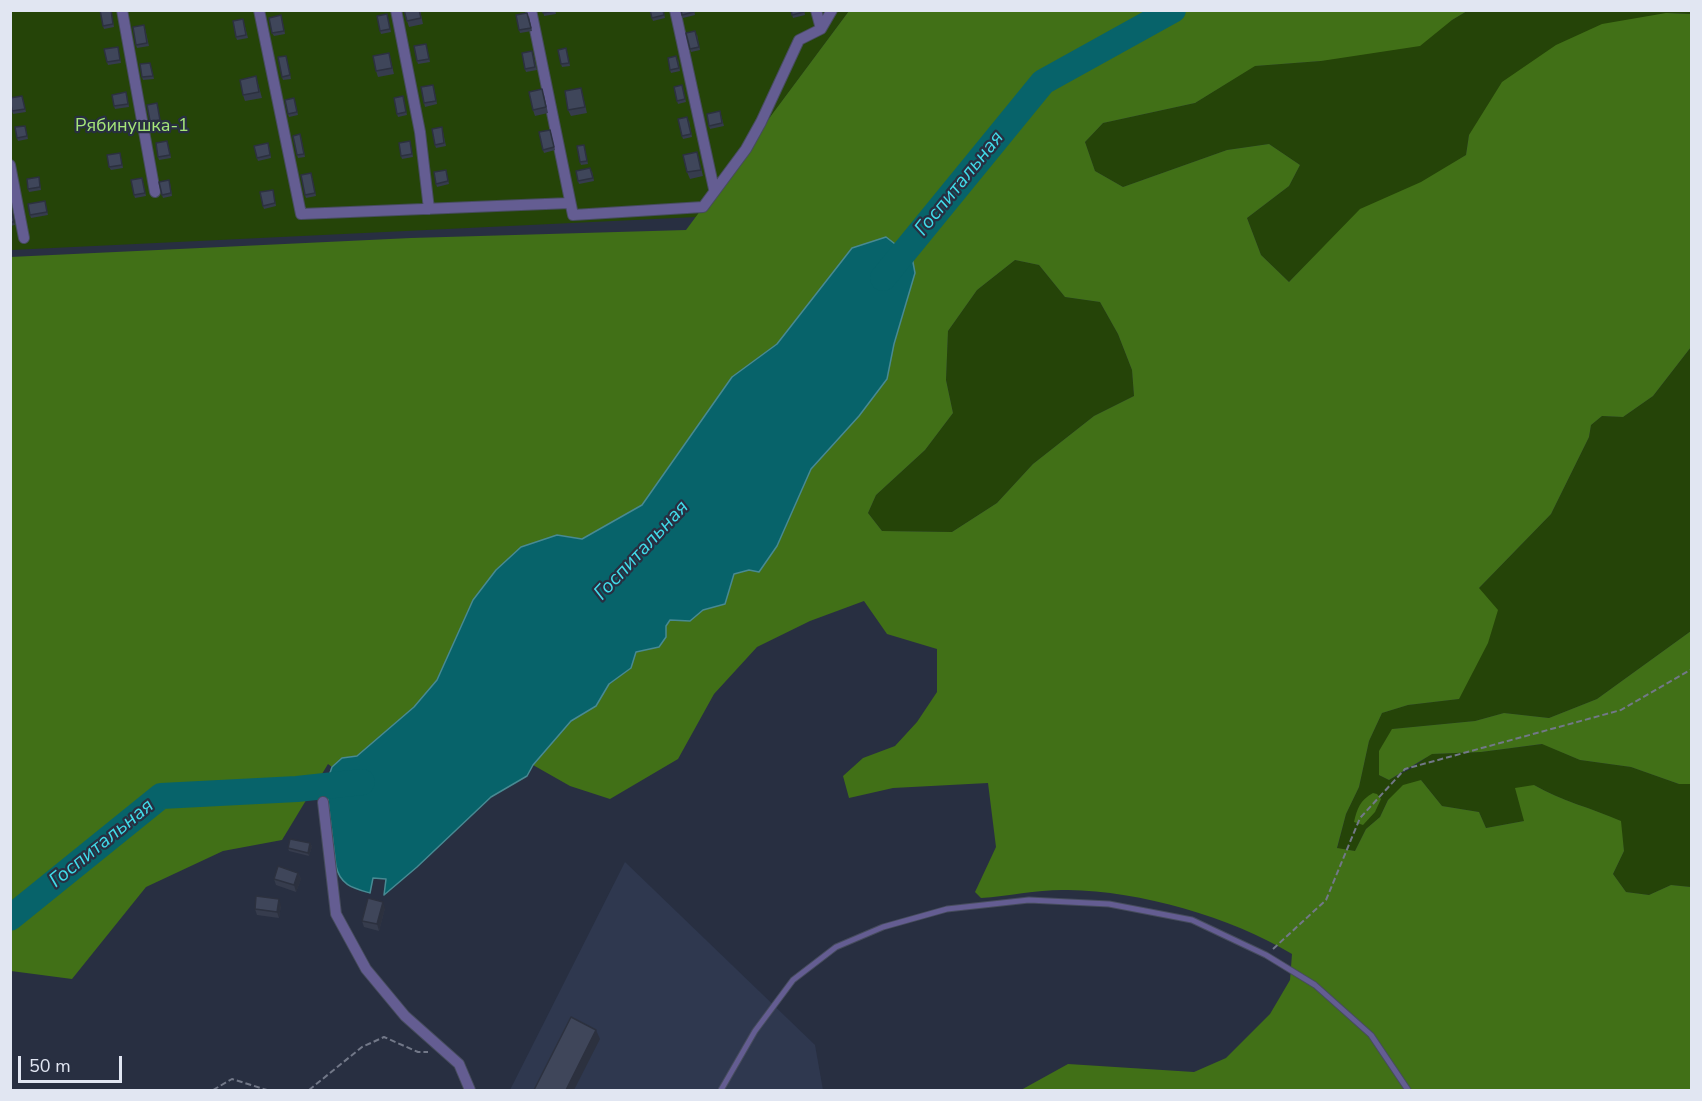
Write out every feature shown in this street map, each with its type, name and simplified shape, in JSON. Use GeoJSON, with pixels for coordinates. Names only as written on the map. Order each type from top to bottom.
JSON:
{"type":"FeatureCollection","features":[{"type":"Feature","properties":{"kind":"street"},"geometry":{"type":"LineString","coordinates":[[122,10],[155,192]]}},
{"type":"Feature","properties":{"kind":"street"},"geometry":{"type":"LineString","coordinates":[[259,10],[301,214],[570,203]]}},
{"type":"Feature","properties":{"kind":"street"},"geometry":{"type":"LineString","coordinates":[[396,10],[420,132],[429,209]]}},
{"type":"Feature","properties":{"kind":"street"},"geometry":{"type":"LineString","coordinates":[[531,10],[573,215],[702,207],[746,149],[799,40],[820,29],[832,10]]}},
{"type":"Feature","properties":{"kind":"street"},"geometry":{"type":"LineString","coordinates":[[675,10],[714,189]]}},
{"type":"Feature","properties":{"kind":"street"},"geometry":{"type":"LineString","coordinates":[[816,10],[820,29]]}},
{"type":"Feature","properties":{"kind":"street"},"geometry":{"type":"LineString","coordinates":[[10,165],[24,238]]}},
{"type":"Feature","properties":{"kind":"street"},"geometry":{"type":"LineString","coordinates":[[323,802],[336,914],[366,969],[405,1016],[459,1064],[470,1090]]}},
{"type":"Feature","properties":{"kind":"lane"},"geometry":{"type":"LineString","coordinates":[[721,1090],[755,1031],[793,980],[836,947],[883,927],[947,909],[1029,900],[1109,904],[1192,920],[1266,955],[1315,985],[1371,1035],[1408,1090]]}},
{"type":"Feature","properties":{"kind":"path"},"geometry":{"type":"LineString","coordinates":[[1266,955],[1326,900],[1360,818],[1405,769],[1621,710],[1692,669]]}},
{"type":"Feature","properties":{"kind":"path"},"geometry":{"type":"LineString","coordinates":[[309,1090],[362,1047],[384,1037],[418,1052],[446,1053]]}},
{"type":"Feature","properties":{"kind":"path"},"geometry":{"type":"LineString","coordinates":[[213,1090],[232,1079],[267,1090]]}},
{"type":"Feature","properties":{"kind":"shaded area"},"geometry":{"type":"Polygon","coordinates":[[[625,862],[815,1045],[823,1090],[510,1090],[625,862]]]}},
{"type":"Feature","properties":{"kind":"green space","name":"Рябинушка-1"},"geometry":{"type":"Polygon","coordinates":[[[11,11],[849,11],[696,217],[11,250],[11,11]]]}},
{"type":"Feature","properties":{"kind":"green space"},"geometry":{"type":"Polygon","coordinates":[[[849,11],[1467,11],[1420,46],[1321,61],[1255,66],[1195,103],[1103,123],[1085,142],[1095,171],[1123,187],[1227,150],[1269,144],[1300,165],[1289,186],[1247,218],[1261,255],[1289,282],[1360,209],[1421,182],[1466,155],[1469,135],[1502,82],[1556,45],[1602,24],[1666,13],[1691,14],[1691,347],[1653,396],[1623,417],[1602,416],[1591,425],[1589,437],[1551,514],[1479,588],[1498,610],[1488,643],[1459,699],[1408,705],[1382,713],[1369,741],[1359,787],[1346,814],[1337,848],[1355,851],[1366,829],[1380,817],[1388,800],[1403,785],[1421,780],[1442,806],[1479,812],[1486,828],[1524,821],[1515,788],[1534,785],[1555,796],[1621,821],[1624,851],[1613,874],[1626,892],[1649,895],[1671,885],[1691,887],[1691,1090],[1021,1090],[1068,1064],[1194,1072],[1226,1058],[1270,1014],[1290,980],[1292,954],[1268,941],[1213,918],[1184,908],[1125,895],[1057,890],[981,898],[975,892],[996,847],[988,783],[893,788],[849,798],[843,776],[863,758],[895,746],[917,722],[937,692],[937,649],[887,634],[864,601],[810,621],[757,647],[714,694],[678,759],[610,799],[570,786],[533,765],[571,721],[596,706],[609,684],[631,668],[635,651],[670,620],[690,620],[703,610],[725,604],[734,574],[749,570],[777,546],[811,469],[859,416],[887,379],[894,344],[915,273],[852,248],[777,344],[732,377],[642,505],[582,539],[557,535],[473,600],[437,680],[414,707],[357,756],[342,758],[332,767],[328,764],[282,840],[223,851],[146,887],[72,979],[11,971],[10,257],[411,238],[686,230],[849,11]],[[1015,260],[977,290],[948,331],[946,380],[953,413],[925,450],[876,495],[868,513],[882,531],[952,532],[997,503],[1033,464],[1094,416],[1134,396],[1132,370],[1118,334],[1100,302],[1065,297],[1039,265],[1015,260]]]}},
{"type":"Feature","properties":{"kind":"green space"},"geometry":{"type":"Polygon","coordinates":[[[1467,11],[1691,11],[1691,14],[1666,13],[1469,135],[1466,155],[1323,248],[1289,282],[1261,255],[1247,218],[1289,186],[1300,165],[1269,144],[1227,150],[1123,187],[1095,171],[1085,142],[1103,123],[1195,103],[1254,66],[1321,61],[1452,20],[1467,11]]]}},
{"type":"Feature","properties":{"kind":"green space"},"geometry":{"type":"Polygon","coordinates":[[[1015,260],[1039,265],[1065,297],[1100,302],[1118,334],[1132,370],[1134,396],[1094,416],[1033,464],[997,503],[952,532],[882,531],[868,513],[876,495],[925,450],[953,413],[946,380],[948,331],[977,290],[1015,260]]]}},
{"type":"Feature","properties":{"kind":"green space"},"geometry":{"type":"Polygon","coordinates":[[[1691,347],[1691,631],[1597,699],[1549,718],[1504,713],[1475,721],[1393,729],[1379,752],[1379,775],[1389,780],[1412,768],[1431,754],[1481,752],[1543,744],[1580,760],[1631,767],[1679,784],[1691,784],[1691,887],[1671,885],[1649,895],[1626,892],[1613,874],[1624,851],[1620,821],[1555,796],[1534,785],[1524,821],[1486,828],[1479,812],[1442,806],[1421,780],[1388,800],[1380,817],[1366,829],[1355,851],[1337,849],[1346,814],[1359,787],[1369,741],[1382,713],[1408,705],[1459,699],[1479,588],[1551,514],[1589,437],[1591,425],[1602,416],[1623,417],[1653,396],[1691,347]]]}},
{"type":"Feature","properties":{"kind":"green space"},"geometry":{"type":"Polygon","coordinates":[[[1691,631],[1691,784],[1679,784],[1631,767],[1580,760],[1542,744],[1481,752],[1432,754],[1389,780],[1379,775],[1379,751],[1392,729],[1475,721],[1504,713],[1549,718],[1597,699],[1691,631]]]}},
{"type":"Feature","properties":{"kind":"green space"},"geometry":{"type":"Polygon","coordinates":[[[1373,793],[1381,799],[1375,812],[1363,825],[1354,822],[1360,805],[1373,793]]]}},
{"type":"Feature","properties":{"kind":"water"},"geometry":{"type":"Polygon","coordinates":[[[886,237],[912,257],[915,273],[894,344],[887,379],[859,416],[811,469],[777,546],[759,572],[749,570],[734,574],[725,604],[703,610],[690,621],[670,620],[666,626],[666,637],[659,647],[636,652],[631,668],[609,684],[596,706],[571,721],[533,765],[527,776],[491,797],[384,895],[386,879],[373,878],[370,893],[344,882],[336,866],[326,784],[332,767],[342,758],[357,756],[414,707],[437,680],[473,600],[496,570],[521,547],[557,535],[582,539],[642,505],[732,377],[777,344],[852,248],[886,237]]]}},
{"type":"Feature","properties":{"kind":"building"},"geometry":{"type":"Polygon","coordinates":[[[100,10],[111,10],[113,24],[103,26],[100,10]]]}},
{"type":"Feature","properties":{"kind":"building"},"geometry":{"type":"Polygon","coordinates":[[[404,10],[419,10],[421,18],[407,21],[404,10]]]}},
{"type":"Feature","properties":{"kind":"building"},"geometry":{"type":"Polygon","coordinates":[[[543,10],[555,10],[555,11],[543,13],[543,10]]]}},
{"type":"Feature","properties":{"kind":"building"},"geometry":{"type":"Polygon","coordinates":[[[650,10],[663,10],[664,15],[652,18],[650,10]]]}},
{"type":"Feature","properties":{"kind":"building"},"geometry":{"type":"Polygon","coordinates":[[[681,10],[694,10],[694,12],[682,15],[681,10]]]}},
{"type":"Feature","properties":{"kind":"building"},"geometry":{"type":"Polygon","coordinates":[[[791,10],[803,10],[804,12],[792,15],[791,10]]]}},
{"type":"Feature","properties":{"kind":"building"},"geometry":{"type":"Polygon","coordinates":[[[527,13],[531,28],[519,30],[516,15],[527,13]]]}},
{"type":"Feature","properties":{"kind":"building"},"geometry":{"type":"Polygon","coordinates":[[[387,14],[390,29],[380,31],[377,16],[387,14]]]}},
{"type":"Feature","properties":{"kind":"building"},"geometry":{"type":"Polygon","coordinates":[[[281,15],[284,31],[272,33],[269,18],[281,15]]]}},
{"type":"Feature","properties":{"kind":"building"},"geometry":{"type":"Polygon","coordinates":[[[243,19],[246,35],[236,37],[233,21],[243,19]]]}},
{"type":"Feature","properties":{"kind":"building"},"geometry":{"type":"Polygon","coordinates":[[[144,25],[147,43],[136,45],[133,27],[144,25]]]}},
{"type":"Feature","properties":{"kind":"building"},"geometry":{"type":"Polygon","coordinates":[[[695,31],[699,47],[690,49],[686,33],[695,31]]]}},
{"type":"Feature","properties":{"kind":"building"},"geometry":{"type":"Polygon","coordinates":[[[426,44],[429,59],[417,61],[414,46],[426,44]]]}},
{"type":"Feature","properties":{"kind":"building"},"geometry":{"type":"Polygon","coordinates":[[[118,47],[120,60],[107,62],[104,49],[118,47]]]}},
{"type":"Feature","properties":{"kind":"building"},"geometry":{"type":"Polygon","coordinates":[[[566,48],[569,63],[561,64],[558,50],[566,48]]]}},
{"type":"Feature","properties":{"kind":"building"},"geometry":{"type":"Polygon","coordinates":[[[532,51],[535,67],[525,69],[522,53],[532,51]]]}},
{"type":"Feature","properties":{"kind":"building"},"geometry":{"type":"Polygon","coordinates":[[[389,53],[392,68],[376,71],[373,56],[389,53]]]}},
{"type":"Feature","properties":{"kind":"building"},"geometry":{"type":"Polygon","coordinates":[[[286,56],[290,75],[282,77],[278,57],[286,56]]]}},
{"type":"Feature","properties":{"kind":"building"},"geometry":{"type":"Polygon","coordinates":[[[676,56],[679,68],[670,70],[668,58],[676,56]]]}},
{"type":"Feature","properties":{"kind":"building"},"geometry":{"type":"Polygon","coordinates":[[[150,63],[153,76],[142,77],[140,64],[150,63]]]}},
{"type":"Feature","properties":{"kind":"building"},"geometry":{"type":"Polygon","coordinates":[[[256,76],[259,92],[243,95],[240,80],[256,76]]]}},
{"type":"Feature","properties":{"kind":"building"},"geometry":{"type":"Polygon","coordinates":[[[433,85],[436,101],[424,103],[421,87],[433,85]]]}},
{"type":"Feature","properties":{"kind":"building"},"geometry":{"type":"Polygon","coordinates":[[[682,85],[685,99],[677,101],[674,87],[682,85]]]}},
{"type":"Feature","properties":{"kind":"building"},"geometry":{"type":"Polygon","coordinates":[[[581,88],[585,107],[568,110],[565,91],[581,88]]]}},
{"type":"Feature","properties":{"kind":"building"},"geometry":{"type":"Polygon","coordinates":[[[542,89],[546,107],[533,110],[529,92],[542,89]]]}},
{"type":"Feature","properties":{"kind":"building"},"geometry":{"type":"Polygon","coordinates":[[[126,92],[128,104],[114,106],[112,95],[126,92]]]}},
{"type":"Feature","properties":{"kind":"building"},"geometry":{"type":"Polygon","coordinates":[[[22,96],[25,109],[12,111],[10,98],[22,96]]]}},
{"type":"Feature","properties":{"kind":"building"},"geometry":{"type":"Polygon","coordinates":[[[403,96],[406,112],[397,114],[394,98],[403,96]]]}},
{"type":"Feature","properties":{"kind":"building"},"geometry":{"type":"Polygon","coordinates":[[[294,98],[297,112],[288,114],[285,100],[294,98]]]}},
{"type":"Feature","properties":{"kind":"building"},"geometry":{"type":"Polygon","coordinates":[[[157,103],[160,120],[150,121],[147,105],[157,103]]]}},
{"type":"Feature","properties":{"kind":"building"},"geometry":{"type":"Polygon","coordinates":[[[720,111],[722,123],[709,126],[707,114],[720,111]]]}},
{"type":"Feature","properties":{"kind":"building"},"geometry":{"type":"Polygon","coordinates":[[[687,117],[691,134],[682,136],[678,119],[687,117]]]}},
{"type":"Feature","properties":{"kind":"building"},"geometry":{"type":"Polygon","coordinates":[[[25,126],[27,136],[17,138],[15,127],[25,126]]]}},
{"type":"Feature","properties":{"kind":"building"},"geometry":{"type":"Polygon","coordinates":[[[442,127],[444,143],[435,145],[432,129],[442,127]]]}},
{"type":"Feature","properties":{"kind":"building"},"geometry":{"type":"Polygon","coordinates":[[[550,130],[554,147],[543,150],[539,132],[550,130]]]}},
{"type":"Feature","properties":{"kind":"building"},"geometry":{"type":"Polygon","coordinates":[[[300,134],[304,154],[297,155],[293,136],[300,134]]]}},
{"type":"Feature","properties":{"kind":"building"},"geometry":{"type":"Polygon","coordinates":[[[167,141],[170,155],[158,157],[156,143],[167,141]]]}},
{"type":"Feature","properties":{"kind":"building"},"geometry":{"type":"Polygon","coordinates":[[[410,141],[412,154],[401,156],[399,143],[410,141]]]}},
{"type":"Feature","properties":{"kind":"building"},"geometry":{"type":"Polygon","coordinates":[[[268,143],[270,155],[257,158],[254,146],[268,143]]]}},
{"type":"Feature","properties":{"kind":"building"},"geometry":{"type":"Polygon","coordinates":[[[584,145],[587,161],[580,162],[577,146],[584,145]]]}},
{"type":"Feature","properties":{"kind":"building"},"geometry":{"type":"Polygon","coordinates":[[[697,152],[701,170],[687,172],[683,155],[697,152]]]}},
{"type":"Feature","properties":{"kind":"building"},"geometry":{"type":"Polygon","coordinates":[[[120,153],[122,165],[109,167],[107,155],[120,153]]]}},
{"type":"Feature","properties":{"kind":"building"},"geometry":{"type":"Polygon","coordinates":[[[590,168],[593,178],[578,181],[576,171],[590,168]]]}},
{"type":"Feature","properties":{"kind":"building"},"geometry":{"type":"Polygon","coordinates":[[[446,170],[448,181],[436,184],[434,172],[446,170]]]}},
{"type":"Feature","properties":{"kind":"building"},"geometry":{"type":"Polygon","coordinates":[[[311,173],[315,193],[305,195],[301,175],[311,173]]]}},
{"type":"Feature","properties":{"kind":"building"},"geometry":{"type":"Polygon","coordinates":[[[39,177],[40,187],[28,189],[27,179],[39,177]]]}},
{"type":"Feature","properties":{"kind":"building"},"geometry":{"type":"Polygon","coordinates":[[[142,178],[145,193],[134,195],[131,180],[142,178]]]}},
{"type":"Feature","properties":{"kind":"building"},"geometry":{"type":"Polygon","coordinates":[[[169,180],[171,193],[162,195],[159,182],[169,180]]]}},
{"type":"Feature","properties":{"kind":"building"},"geometry":{"type":"Polygon","coordinates":[[[273,190],[275,203],[263,206],[260,192],[273,190]]]}},
{"type":"Feature","properties":{"kind":"building"},"geometry":{"type":"Polygon","coordinates":[[[45,201],[47,212],[30,215],[28,204],[45,201]]]}},
{"type":"Feature","properties":{"kind":"building"},"geometry":{"type":"Polygon","coordinates":[[[10,205],[14,222],[10,222],[10,205]]]}},
{"type":"Feature","properties":{"kind":"building"},"geometry":{"type":"Polygon","coordinates":[[[290,839],[310,843],[308,853],[288,848],[290,839]]]}},
{"type":"Feature","properties":{"kind":"building"},"geometry":{"type":"Polygon","coordinates":[[[278,866],[298,873],[294,885],[274,879],[278,866]]]}},
{"type":"Feature","properties":{"kind":"building"},"geometry":{"type":"Polygon","coordinates":[[[256,896],[279,899],[277,912],[255,909],[256,896]]]}},
{"type":"Feature","properties":{"kind":"building"},"geometry":{"type":"Polygon","coordinates":[[[368,898],[383,902],[377,924],[362,921],[368,898]]]}},
{"type":"Feature","properties":{"kind":"building"},"geometry":{"type":"Polygon","coordinates":[[[571,1017],[596,1030],[566,1090],[534,1090],[571,1017]]]}},
{"type":"Feature","properties":{"kind":"waterway","name":"Госпитальная"},"geometry":{"type":"LineString","coordinates":[[883,278],[1043,82],[1173,10]]}},
{"type":"Feature","properties":{"kind":"waterway","name":"Госпитальная"},"geometry":{"type":"LineString","coordinates":[[10,918],[161,796],[297,789],[362,782]]}}]}
